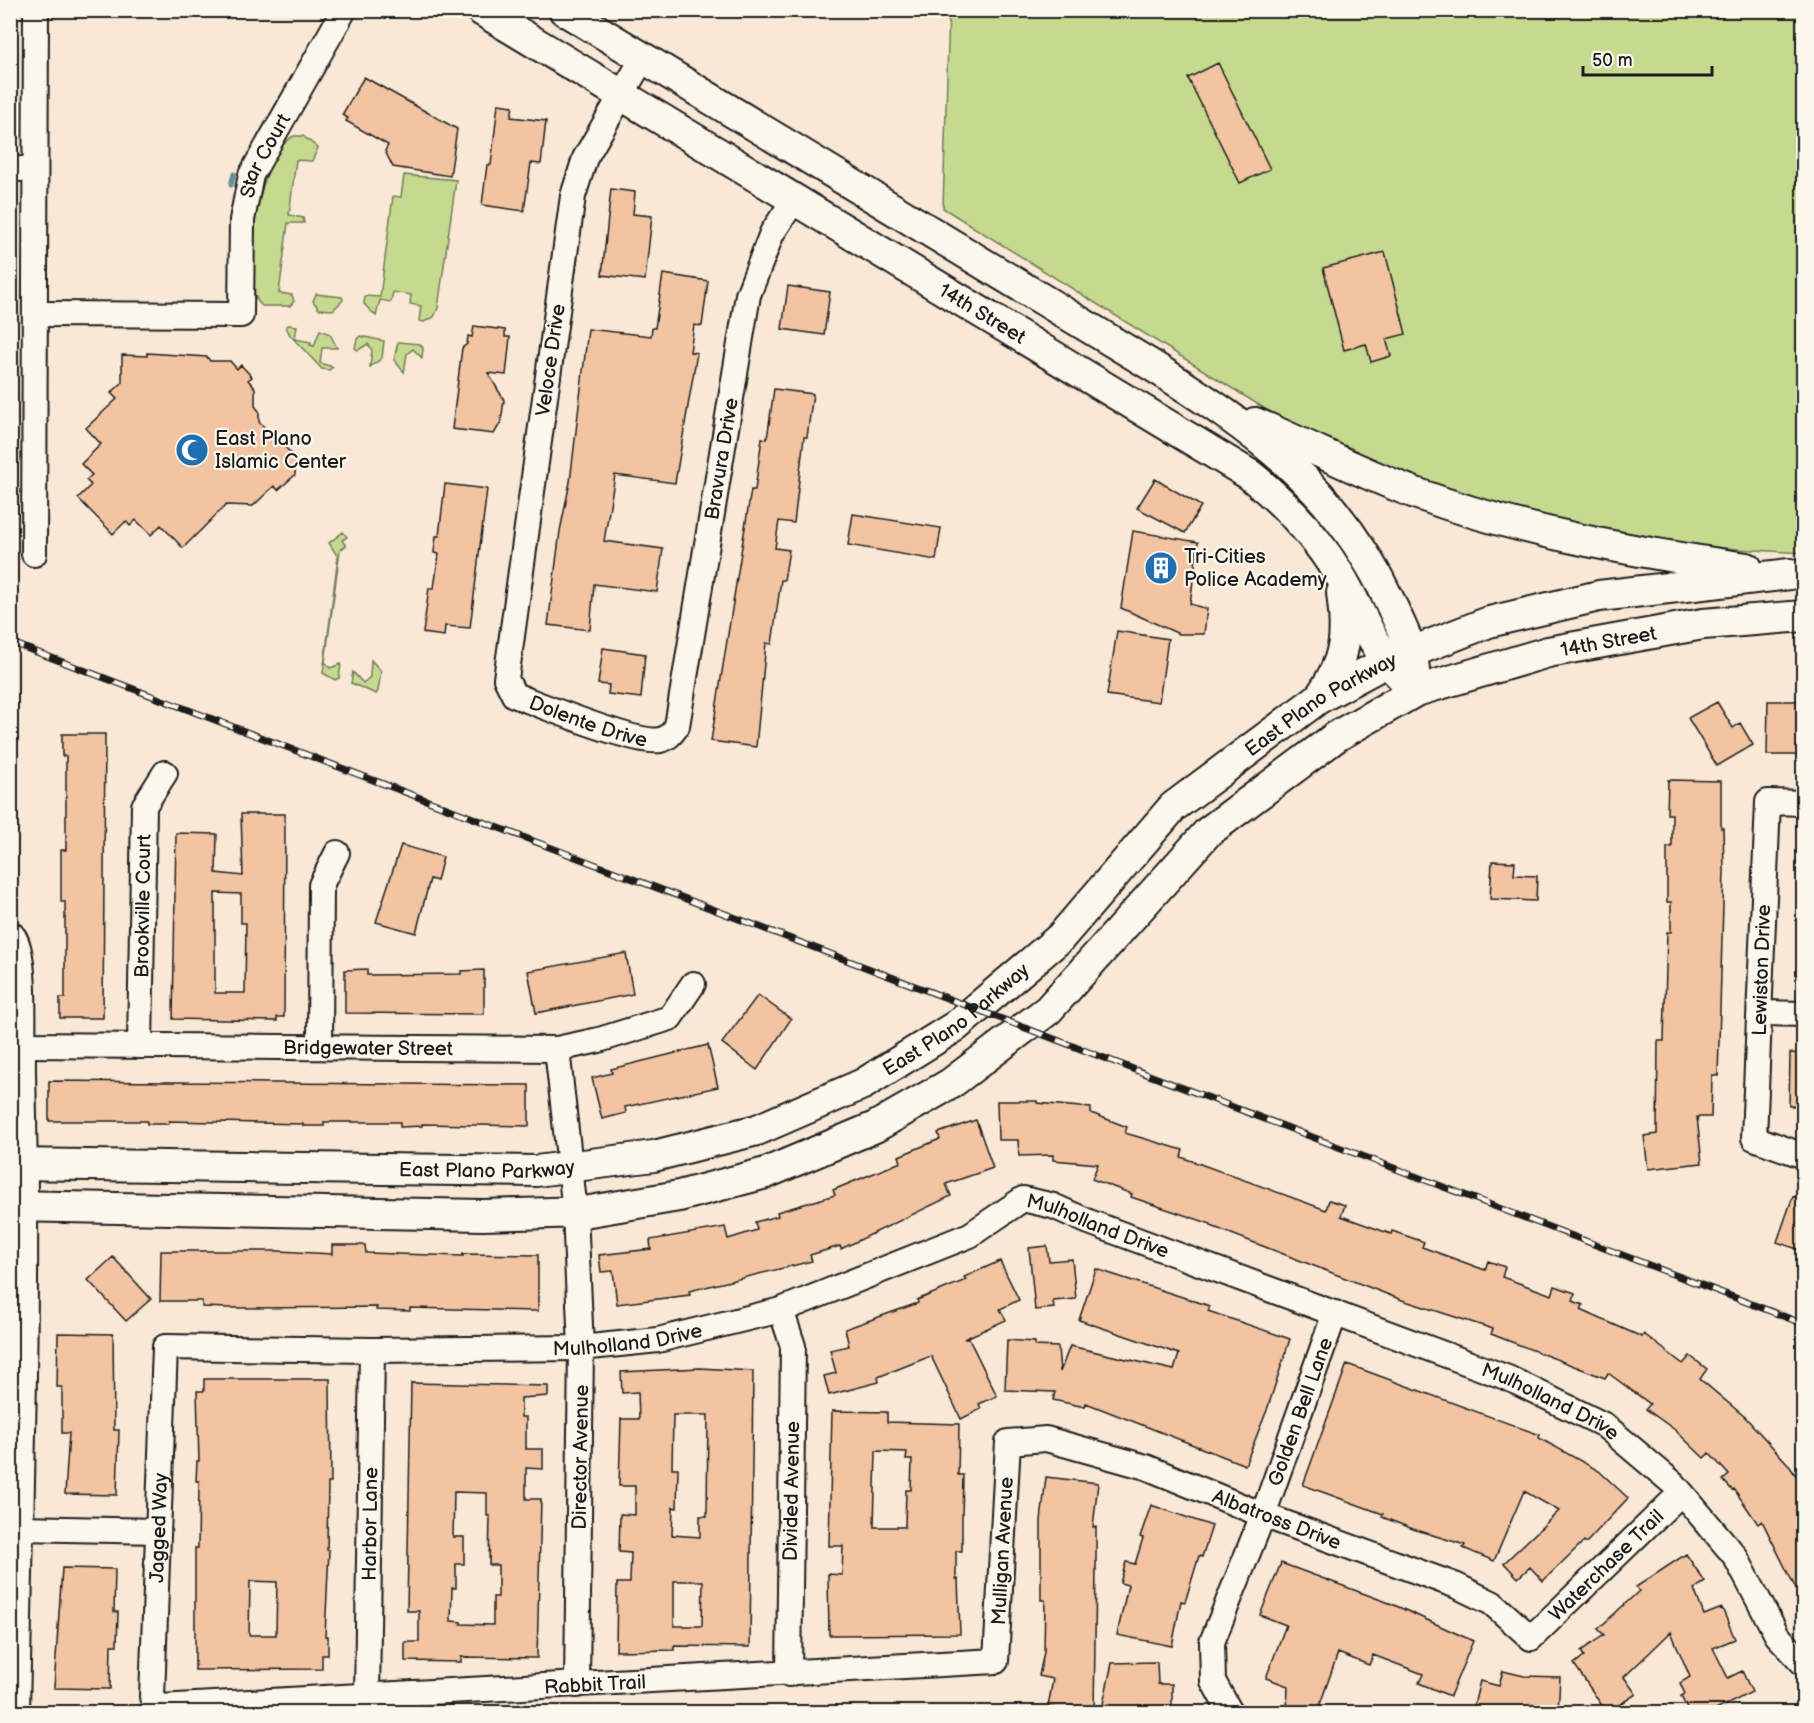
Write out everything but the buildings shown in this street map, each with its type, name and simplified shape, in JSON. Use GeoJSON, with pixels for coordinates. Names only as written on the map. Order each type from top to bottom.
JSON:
{"type":"FeatureCollection","features":[{"type":"Feature","properties":{"kind":"main road","name":"14th Street"},"geometry":{"type":"LineString","coordinates":[[481,10],[1250,475],[1301,521],[1399,657]]}},
{"type":"Feature","properties":{"kind":"main road","name":"14th Street"},"geometry":{"type":"LineString","coordinates":[[564,10],[1217,406],[1297,471],[1333,508],[1364,551],[1399,657],[1416,691],[1548,652],[1703,624],[1803,616]]}},
{"type":"Feature","properties":{"kind":"main road"},"geometry":{"type":"LineString","coordinates":[[962,300],[984,265]]}},
{"type":"Feature","properties":{"kind":"main road"},"geometry":{"type":"LineString","coordinates":[[1217,406],[1374,477],[1521,527],[1661,556],[1797,574]]}},
{"type":"Feature","properties":{"kind":"main road","name":"East Plano Parkway"},"geometry":{"type":"LineString","coordinates":[[18,1164],[536,1171],[654,1156],[756,1130],[863,1084],[956,1026],[1060,938],[1173,807],[1319,698],[1399,657],[1489,622],[1599,596],[1797,574]]}},
{"type":"Feature","properties":{"kind":"main road"},"geometry":{"type":"LineString","coordinates":[[1319,698],[1340,664],[1346,635],[1340,575]]}},
{"type":"Feature","properties":{"kind":"main road","name":"East Plano Parkway"},"geometry":{"type":"LineString","coordinates":[[18,1207],[483,1215],[575,1212],[679,1196],[766,1173],[875,1127],[950,1084],[1048,1010],[1208,832],[1337,736],[1416,691]]}},
{"type":"Feature","properties":{"kind":"main road"},"geometry":{"type":"LineString","coordinates":[[1173,807],[1208,832]]}},
{"type":"Feature","properties":{"kind":"street"},"geometry":{"type":"LineString","coordinates":[[34,554],[35,314],[22,169],[36,10]]}},
{"type":"Feature","properties":{"kind":"street","name":"Star Court"},"geometry":{"type":"LineString","coordinates":[[35,314],[241,315],[242,220],[251,175],[344,10]]}},
{"type":"Feature","properties":{"kind":"street","name":"Veloce Drive"},"geometry":{"type":"LineString","coordinates":[[506,679],[573,196],[585,158],[643,58]]}},
{"type":"Feature","properties":{"kind":"street","name":"Bravura Drive"},"geometry":{"type":"LineString","coordinates":[[677,726],[748,295],[772,233],[794,200]]}},
{"type":"Feature","properties":{"kind":"street","name":"Dolente Drive"},"geometry":{"type":"LineString","coordinates":[[506,679],[514,695],[637,739],[658,741],[669,736],[677,726]]}},
{"type":"Feature","properties":{"kind":"street","name":"Brookville Court"},"geometry":{"type":"LineString","coordinates":[[140,1046],[144,806],[165,773]]}},
{"type":"Feature","properties":{"kind":"street","name":"Lewiston Drive"},"geometry":{"type":"LineString","coordinates":[[1803,803],[1768,802],[1754,1138],[1803,1156]]}},
{"type":"Feature","properties":{"kind":"street"},"geometry":{"type":"LineString","coordinates":[[320,1047],[321,885],[337,853]]}},
{"type":"Feature","properties":{"kind":"street"},"geometry":{"type":"LineString","coordinates":[[12,934],[21,948],[23,963],[18,1164],[17,1398],[20,1528],[17,1713]]}},
{"type":"Feature","properties":{"kind":"street","name":"Bridgewater Street"},"geometry":{"type":"LineString","coordinates":[[22,1045],[558,1049],[599,1040],[670,1018],[693,984]]}},
{"type":"Feature","properties":{"kind":"street"},"geometry":{"type":"LineString","coordinates":[[1760,1013],[1803,1014]]}},
{"type":"Feature","properties":{"kind":"street","name":"Director Avenue"},"geometry":{"type":"LineString","coordinates":[[558,1049],[575,1212],[581,1348],[577,1685]]}},
{"type":"Feature","properties":{"kind":"street","name":"Mulholland Drive"},"geometry":{"type":"LineString","coordinates":[[165,1347],[372,1350],[581,1348],[658,1340],[781,1310],[970,1235],[1023,1199],[1053,1206],[1089,1222],[1508,1378],[1604,1425],[1681,1493],[1735,1556],[1777,1635],[1803,1664]]}},
{"type":"Feature","properties":{"kind":"street","name":"Divided Avenue"},"geometry":{"type":"LineString","coordinates":[[781,1310],[793,1346],[789,1674]]}},
{"type":"Feature","properties":{"kind":"street","name":"Golden Bell Lane"},"geometry":{"type":"LineString","coordinates":[[1230,1713],[1213,1681],[1212,1642],[1263,1515],[1335,1313]]}},
{"type":"Feature","properties":{"kind":"street","name":"Jagged Way"},"geometry":{"type":"LineString","coordinates":[[159,1707],[152,1697],[165,1347]]}},
{"type":"Feature","properties":{"kind":"street","name":"Harbor Lane"},"geometry":{"type":"LineString","coordinates":[[367,1698],[372,1350]]}},
{"type":"Feature","properties":{"kind":"street","name":"Albatross Drive"},"geometry":{"type":"LineString","coordinates":[[1008,1442],[1046,1439],[1146,1467],[1263,1515],[1457,1586],[1492,1603],[1531,1638]]}},
{"type":"Feature","properties":{"kind":"street","name":"Mulligan Avenue"},"geometry":{"type":"LineString","coordinates":[[996,1661],[1008,1442]]}},
{"type":"Feature","properties":{"kind":"street","name":"Waterchase Trail"},"geometry":{"type":"LineString","coordinates":[[1531,1638],[1681,1493]]}},
{"type":"Feature","properties":{"kind":"street"},"geometry":{"type":"LineString","coordinates":[[20,1528],[158,1531]]}},
{"type":"Feature","properties":{"kind":"street","name":"Rabbit Trail"},"geometry":{"type":"LineString","coordinates":[[159,1707],[367,1698],[996,1661]]}},
{"type":"Feature","properties":{"kind":"green space"},"geometry":{"type":"Polygon","coordinates":[[[949,11],[1803,11],[1803,553],[1705,547],[1602,530],[1499,504],[1431,482],[1353,452],[1267,410],[943,208],[949,11]]]}},
{"type":"Feature","properties":{"kind":"green space"},"geometry":{"type":"Polygon","coordinates":[[[294,136],[303,136],[318,148],[312,161],[296,160],[289,215],[303,218],[304,223],[288,223],[279,293],[292,295],[294,301],[290,306],[262,306],[254,293],[251,272],[251,247],[255,219],[261,191],[270,166],[281,147],[294,136]]]}},
{"type":"Feature","properties":{"kind":"green space"},"geometry":{"type":"Polygon","coordinates":[[[404,175],[456,180],[438,308],[434,317],[424,322],[419,321],[421,306],[410,304],[411,295],[393,292],[391,302],[380,300],[376,316],[364,304],[365,296],[380,297],[393,196],[401,197],[404,175]]]}},
{"type":"Feature","properties":{"kind":"green space"},"geometry":{"type":"Polygon","coordinates":[[[316,294],[342,297],[343,300],[333,310],[319,309],[313,301],[316,294]]]}},
{"type":"Feature","properties":{"kind":"green space"},"geometry":{"type":"Polygon","coordinates":[[[288,325],[297,326],[295,339],[311,342],[310,345],[314,346],[320,330],[330,334],[337,348],[322,348],[320,363],[333,367],[329,370],[322,369],[290,335],[286,327],[288,325]]]}},
{"type":"Feature","properties":{"kind":"green space"},"geometry":{"type":"Polygon","coordinates":[[[360,336],[384,341],[382,358],[370,367],[372,350],[368,344],[358,350],[355,348],[360,336]]]}},
{"type":"Feature","properties":{"kind":"green space"},"geometry":{"type":"Polygon","coordinates":[[[398,342],[420,344],[423,348],[422,358],[413,349],[407,354],[404,372],[394,360],[398,342]]]}},
{"type":"Feature","properties":{"kind":"green space"},"geometry":{"type":"Polygon","coordinates":[[[343,532],[347,537],[342,540],[346,546],[340,550],[325,662],[330,668],[341,664],[339,678],[335,680],[323,673],[338,557],[329,543],[343,532]]]}},
{"type":"Feature","properties":{"kind":"green space"},"geometry":{"type":"Polygon","coordinates":[[[371,660],[381,671],[376,694],[351,683],[353,672],[363,683],[370,677],[371,660]]]}},
{"type":"Feature","properties":{"kind":"waterway"},"geometry":{"type":"LineString","coordinates":[[231,185],[234,174]]}},
{"type":"Feature","properties":{"kind":"railway"},"geometry":{"type":"LineString","coordinates":[[10,642],[1804,1324]]}},
{"type":"Feature","properties":{"kind":"place","name":"East Plano Islamic Center"},"geometry":{"type":"Point","coordinates":[192,450]}},
{"type":"Feature","properties":{"kind":"place","name":"Tri-Cities Police Academy"},"geometry":{"type":"Point","coordinates":[1161,568]}}]}
